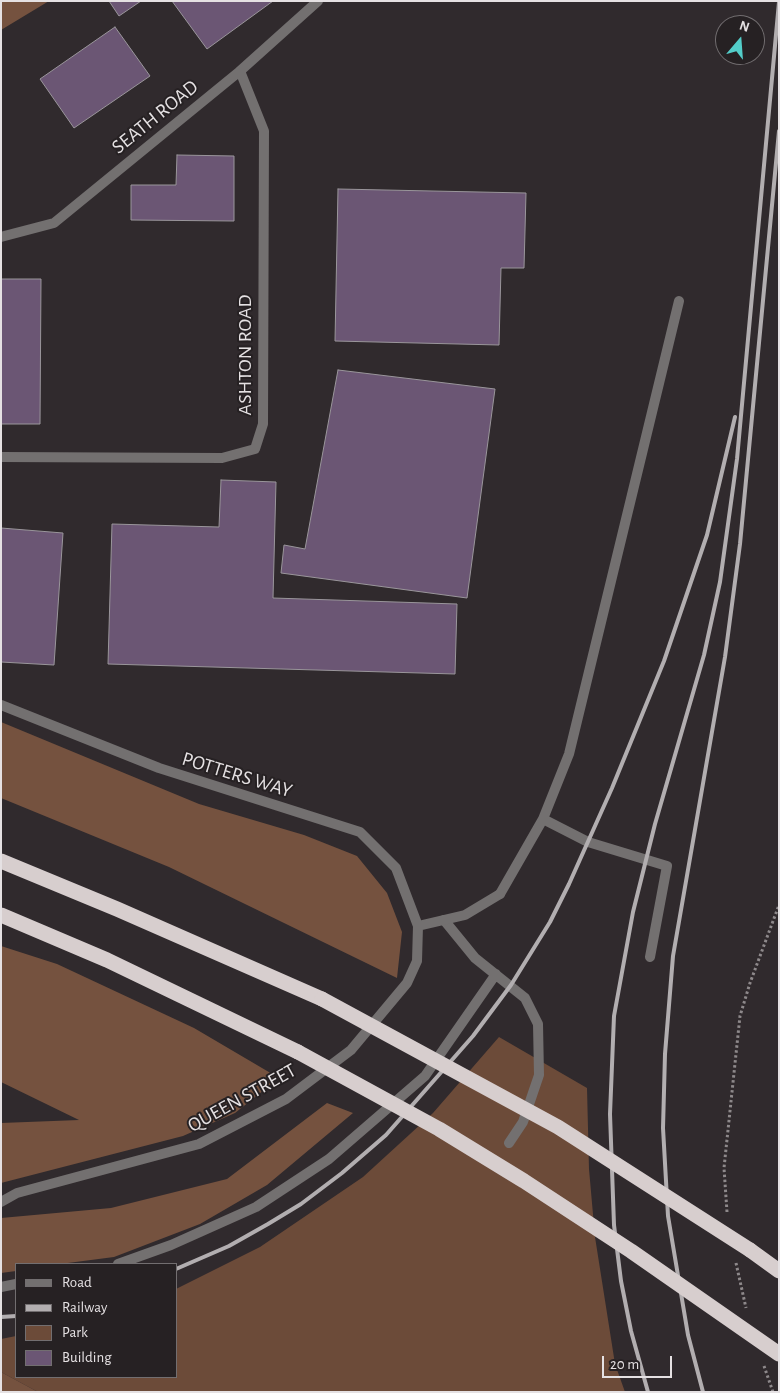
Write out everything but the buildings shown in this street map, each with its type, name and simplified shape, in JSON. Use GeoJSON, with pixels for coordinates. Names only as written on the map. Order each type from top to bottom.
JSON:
{"type":"FeatureCollection","features":[{"type":"Feature","properties":{"kind":"highway"},"geometry":{"type":"LineString","coordinates":[[1,861],[117,909],[322,999],[558,1127],[750,1250],[779,1271]]}},
{"type":"Feature","properties":{"kind":"highway"},"geometry":{"type":"LineString","coordinates":[[1,915],[107,960],[298,1052],[439,1129],[524,1181],[631,1251],[779,1354]]}},
{"type":"Feature","properties":{"kind":"street","name":"SEATH ROAD"},"geometry":{"type":"LineString","coordinates":[[1,237],[54,223],[240,70],[318,1]]}},
{"type":"Feature","properties":{"kind":"street","name":"ASHTON ROAD"},"geometry":{"type":"LineString","coordinates":[[1,457],[222,458],[254,449],[263,424],[264,131],[240,70]]}},
{"type":"Feature","properties":{"kind":"street"},"geometry":{"type":"LineString","coordinates":[[418,926],[465,915],[500,894],[543,819],[570,754],[679,301]]}},
{"type":"Feature","properties":{"kind":"street","name":"POTTERS WAY"},"geometry":{"type":"LineString","coordinates":[[1,705],[159,768],[360,832],[396,868],[418,926]]}},
{"type":"Feature","properties":{"kind":"street"},"geometry":{"type":"LineString","coordinates":[[543,819],[588,842],[667,866],[650,957]]}},
{"type":"Feature","properties":{"kind":"street"},"geometry":{"type":"LineString","coordinates":[[444,920],[475,958],[525,998],[538,1024],[539,1075],[524,1122],[509,1143]]}},
{"type":"Feature","properties":{"kind":"street","name":"QUEEN STREET"},"geometry":{"type":"LineString","coordinates":[[1,1202],[17,1193],[199,1144],[286,1099],[351,1050],[407,983],[417,961],[418,926]]}},
{"type":"Feature","properties":{"kind":"street"},"geometry":{"type":"LineString","coordinates":[[121,1263],[171,1245],[256,1207],[329,1159],[425,1076],[496,974]]}},
{"type":"Feature","properties":{"kind":"street"},"geometry":{"type":"LineString","coordinates":[[1,1286],[15,1284]]}},
{"type":"Feature","properties":{"kind":"path"},"geometry":{"type":"LineString","coordinates":[[728,1218],[724,1168],[740,1016],[750,983],[779,905]]}},
{"type":"Feature","properties":{"kind":"path"},"geometry":{"type":"LineString","coordinates":[[735,1256],[747,1313]]}},
{"type":"Feature","properties":{"kind":"path"},"geometry":{"type":"LineString","coordinates":[[761,1359],[773,1392]]}},
{"type":"Feature","properties":{"kind":"green space"},"geometry":{"type":"Polygon","coordinates":[[[499,1037],[587,1088],[589,1169],[595,1237],[615,1364],[625,1392],[38,1392],[1,1372],[1,1339],[15,1336],[15,1378],[178,1378],[178,1288],[260,1247],[363,1177],[433,1113],[499,1037]]]}},
{"type":"Feature","properties":{"kind":"shaded area"},"geometry":{"type":"Polygon","coordinates":[[[1,1],[49,1],[1,30],[1,1]]]}},
{"type":"Feature","properties":{"kind":"shaded area"},"geometry":{"type":"Polygon","coordinates":[[[1,722],[199,804],[304,835],[357,856],[387,893],[402,932],[397,978],[169,867],[1,798],[1,722]]]}},
{"type":"Feature","properties":{"kind":"shaded area"},"geometry":{"type":"Polygon","coordinates":[[[1,946],[57,964],[194,1028],[279,1078],[235,1113],[183,1136],[1,1183],[1,1123],[79,1120],[1,1082],[1,946]]]}},
{"type":"Feature","properties":{"kind":"shaded area"},"geometry":{"type":"Polygon","coordinates":[[[327,1103],[353,1113],[267,1185],[200,1224],[114,1257],[68,1263],[15,1263],[15,1271],[1,1273],[1,1218],[111,1208],[227,1179],[327,1103]]]}},
{"type":"Feature","properties":{"kind":"shaded area"},"geometry":{"type":"Polygon","coordinates":[[[1,1372],[38,1392],[1,1392],[1,1372]]]}},
{"type":"Feature","properties":{"kind":"railway"},"geometry":{"type":"LineString","coordinates":[[648,1392],[631,1331],[621,1281],[614,1225],[610,1114],[614,1016],[633,912],[655,824],[704,655],[720,582],[737,459],[779,2]]}},
{"type":"Feature","properties":{"kind":"railway"},"geometry":{"type":"LineString","coordinates":[[703,1392],[688,1335],[668,1216],[663,1128],[665,1054],[673,956],[725,657],[740,544],[779,131]]}},
{"type":"Feature","properties":{"kind":"railway"},"geometry":{"type":"LineString","coordinates":[[178,1268],[229,1246],[268,1224],[301,1204],[342,1173],[386,1135],[473,1036],[511,985],[550,922],[569,884],[612,788],[664,661],[707,535],[735,417]]}},
{"type":"Feature","properties":{"kind":"railway"},"geometry":{"type":"LineString","coordinates":[[1,1317],[15,1316]]}}]}
